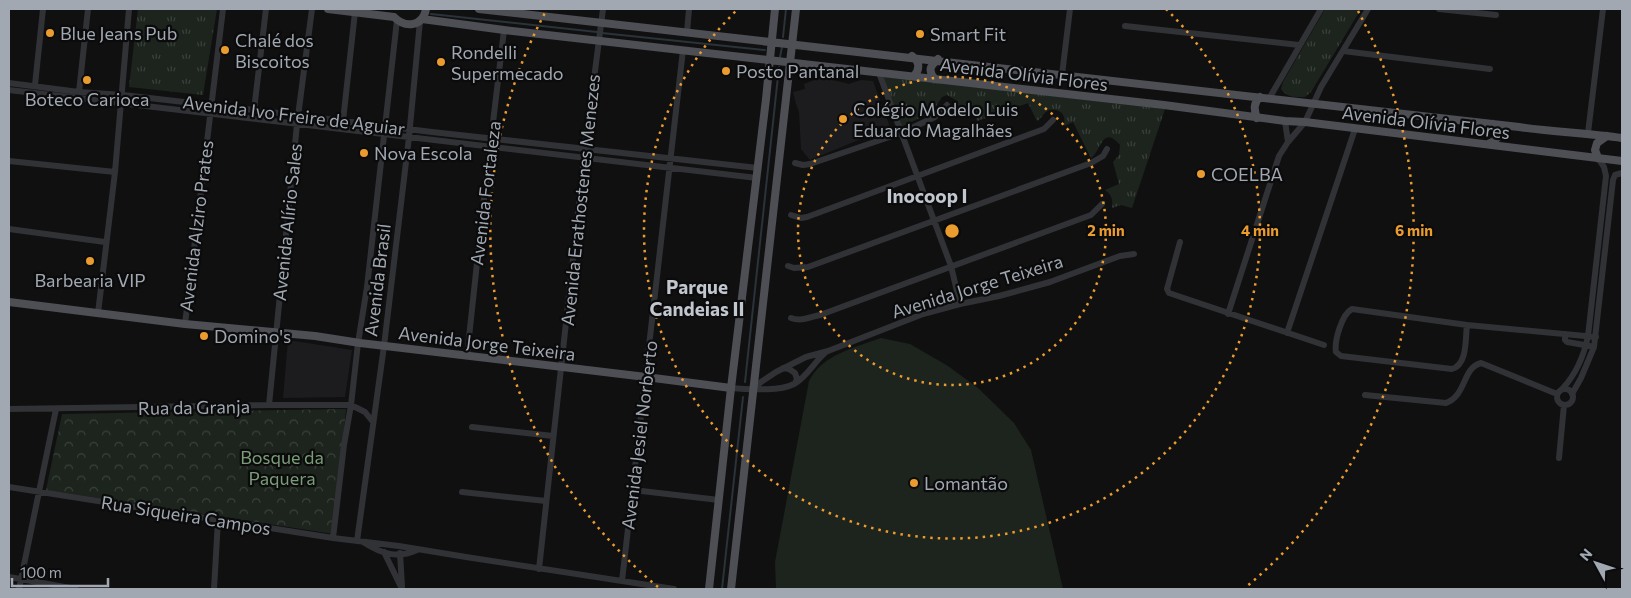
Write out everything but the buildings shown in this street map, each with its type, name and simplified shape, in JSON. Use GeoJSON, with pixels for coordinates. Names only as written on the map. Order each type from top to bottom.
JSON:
{"type":"FeatureCollection","features":[{"type":"Feature","properties":{"kind":"main road","name":"Avenida Olívia Flores"},"geometry":{"type":"LineString","coordinates":[[328,9],[394,15],[401,23],[410,25],[420,21],[599,40],[1164,105],[1285,122],[1305,122],[1622,161]]}},
{"type":"Feature","properties":{"kind":"main road","name":"Avenida Brasil"},"geometry":{"type":"LineString","coordinates":[[420,21],[426,9]]}},
{"type":"Feature","properties":{"kind":"main road","name":"Avenida Olívia Flores"},"geometry":{"type":"LineString","coordinates":[[479,9],[506,10],[1622,138]]}},
{"type":"Feature","properties":{"kind":"main road"},"geometry":{"type":"LineString","coordinates":[[710,589],[731,388],[757,178],[775,9]]}},
{"type":"Feature","properties":{"kind":"main road"},"geometry":{"type":"LineString","coordinates":[[730,589],[755,390],[796,9]]}},
{"type":"Feature","properties":{"kind":"main road"},"geometry":{"type":"LineString","coordinates":[[912,56],[919,65],[914,76]]}},
{"type":"Feature","properties":{"kind":"main road"},"geometry":{"type":"LineString","coordinates":[[934,78],[930,67],[938,60]]}},
{"type":"Feature","properties":{"kind":"main road"},"geometry":{"type":"LineString","coordinates":[[1257,118],[1254,109],[1255,103],[1260,97]]}},
{"type":"Feature","properties":{"kind":"main road"},"geometry":{"type":"LineString","coordinates":[[1488,144],[1499,136],[1498,130],[1493,124]]}},
{"type":"Feature","properties":{"kind":"main road"},"geometry":{"type":"LineString","coordinates":[[1598,158],[1596,147],[1599,141],[1607,136]]}},
{"type":"Feature","properties":{"kind":"main road","name":"Avenida Jorge Teixeira"},"geometry":{"type":"LineString","coordinates":[[9,302],[185,324],[275,332],[731,388]]}},
{"type":"Feature","properties":{"kind":"street"},"geometry":{"type":"LineString","coordinates":[[35,85],[43,9]]}},
{"type":"Feature","properties":{"kind":"street"},"geometry":{"type":"LineString","coordinates":[[79,92],[88,9]]}},
{"type":"Feature","properties":{"kind":"street"},"geometry":{"type":"LineString","coordinates":[[98,312],[123,95],[129,9]]}},
{"type":"Feature","properties":{"kind":"street","name":"Avenida Alziro Prates"},"geometry":{"type":"LineString","coordinates":[[185,324],[223,9]]}},
{"type":"Feature","properties":{"kind":"street"},"geometry":{"type":"LineString","coordinates":[[254,110],[266,9]]}},
{"type":"Feature","properties":{"kind":"street","name":"Avenida Alírio Sales"},"geometry":{"type":"LineString","coordinates":[[269,405],[296,124],[312,9]]}},
{"type":"Feature","properties":{"kind":"street"},"geometry":{"type":"LineString","coordinates":[[601,22],[603,9]]}},
{"type":"Feature","properties":{"kind":"street"},"geometry":{"type":"LineString","coordinates":[[686,32],[689,9]]}},
{"type":"Feature","properties":{"kind":"street"},"geometry":{"type":"LineString","coordinates":[[1062,75],[1070,9]]}},
{"type":"Feature","properties":{"kind":"street"},"geometry":{"type":"LineString","coordinates":[[1270,97],[1321,9]]}},
{"type":"Feature","properties":{"kind":"street"},"geometry":{"type":"LineString","coordinates":[[1228,314],[1279,156],[1305,122],[1321,87],[1368,9]]}},
{"type":"Feature","properties":{"kind":"street"},"geometry":{"type":"LineString","coordinates":[[1439,9],[1496,15]]}},
{"type":"Feature","properties":{"kind":"street"},"geometry":{"type":"LineString","coordinates":[[1588,133],[1603,9]]}},
{"type":"Feature","properties":{"kind":"street"},"geometry":{"type":"LineString","coordinates":[[343,121],[355,12]]}},
{"type":"Feature","properties":{"kind":"street","name":"Avenida Brasil"},"geometry":{"type":"LineString","coordinates":[[333,538],[344,445],[368,278],[394,15]]}},
{"type":"Feature","properties":{"kind":"street","name":"Avenida Brasil"},"geometry":{"type":"LineString","coordinates":[[360,542],[409,136],[420,21]]}},
{"type":"Feature","properties":{"kind":"street","name":"Avenida Erathostenes Menezes"},"geometry":{"type":"LineString","coordinates":[[539,569],[585,149],[601,22]]}},
{"type":"Feature","properties":{"kind":"street"},"geometry":{"type":"LineString","coordinates":[[1125,26],[1300,45]]}},
{"type":"Feature","properties":{"kind":"street","name":"Avenida Fortaleza"},"geometry":{"type":"LineString","coordinates":[[467,356],[504,30]]}},
{"type":"Feature","properties":{"kind":"street","name":"Avenida Jesiel Norberto"},"geometry":{"type":"LineString","coordinates":[[622,581],[683,50]]}},
{"type":"Feature","properties":{"kind":"street"},"geometry":{"type":"LineString","coordinates":[[1343,51],[1490,69]]}},
{"type":"Feature","properties":{"kind":"street"},"geometry":{"type":"LineString","coordinates":[[879,72],[900,133],[951,266],[960,304]]}},
{"type":"Feature","properties":{"kind":"street","name":"Avenida Ivo Freire de Aguiar"},"geometry":{"type":"LineString","coordinates":[[9,82],[79,92],[123,95],[758,168]]}},
{"type":"Feature","properties":{"kind":"street","name":"Avenida Ivo Freire de Aguiar"},"geometry":{"type":"LineString","coordinates":[[9,90],[757,178]]}},
{"type":"Feature","properties":{"kind":"street"},"geometry":{"type":"LineString","coordinates":[[795,163],[810,164],[900,133],[935,117],[947,105]]}},
{"type":"Feature","properties":{"kind":"street"},"geometry":{"type":"LineString","coordinates":[[791,215],[801,218],[807,217],[1044,129],[1053,120]]}},
{"type":"Feature","properties":{"kind":"street"},"geometry":{"type":"LineString","coordinates":[[1285,122],[1288,142]]}},
{"type":"Feature","properties":{"kind":"street"},"geometry":{"type":"LineString","coordinates":[[1287,333],[1354,129]]}},
{"type":"Feature","properties":{"kind":"street"},"geometry":{"type":"LineString","coordinates":[[788,266],[794,268],[808,267],[934,221],[1098,160],[1107,149]]}},
{"type":"Feature","properties":{"kind":"street"},"geometry":{"type":"LineString","coordinates":[[1598,158],[1606,171],[1614,175],[1622,173]]}},
{"type":"Feature","properties":{"kind":"street"},"geometry":{"type":"LineString","coordinates":[[9,160],[115,172]]}},
{"type":"Feature","properties":{"kind":"street"},"geometry":{"type":"LineString","coordinates":[[1557,394],[1574,373],[1588,336],[1606,171]]}},
{"type":"Feature","properties":{"kind":"street"},"geometry":{"type":"LineString","coordinates":[[1564,405],[1571,402],[1572,394],[1594,347],[1614,175]]}},
{"type":"Feature","properties":{"kind":"street"},"geometry":{"type":"LineString","coordinates":[[792,318],[796,320],[820,315],[1091,215],[1102,204]]}},
{"type":"Feature","properties":{"kind":"street"},"geometry":{"type":"LineString","coordinates":[[9,229],[105,242]]}},
{"type":"Feature","properties":{"kind":"street"},"geometry":{"type":"LineString","coordinates":[[1180,242],[1167,289],[1169,293],[1324,345]]}},
{"type":"Feature","properties":{"kind":"street","name":"Avenida Jorge Teixeira"},"geometry":{"type":"LineString","coordinates":[[755,390],[761,382],[783,368],[923,314],[1050,282],[1120,256],[1134,254]]}},
{"type":"Feature","properties":{"kind":"street"},"geometry":{"type":"LineString","coordinates":[[1467,325],[1463,362],[1458,368],[1452,370],[1341,356],[1336,352],[1335,346],[1344,316],[1346,312],[1352,309],[1467,325],[1596,337]]}},
{"type":"Feature","properties":{"kind":"street"},"geometry":{"type":"LineString","coordinates":[[1565,334],[1567,342],[1594,347]]}},
{"type":"Feature","properties":{"kind":"street","name":"Avenida Jorge Teixeira"},"geometry":{"type":"LineString","coordinates":[[731,388],[774,389],[794,384],[828,351]]}},
{"type":"Feature","properties":{"kind":"street"},"geometry":{"type":"LineString","coordinates":[[1365,395],[1446,403],[1458,395],[1475,364],[1481,363],[1557,394]]}},
{"type":"Feature","properties":{"kind":"street"},"geometry":{"type":"LineString","coordinates":[[783,368],[795,373],[796,379],[794,384]]}},
{"type":"Feature","properties":{"kind":"street"},"geometry":{"type":"LineString","coordinates":[[1563,388],[1570,390],[1572,394]]}},
{"type":"Feature","properties":{"kind":"street"},"geometry":{"type":"LineString","coordinates":[[1557,394],[1558,401],[1564,405]]}},
{"type":"Feature","properties":{"kind":"street"},"geometry":{"type":"LineString","coordinates":[[351,405],[365,412],[373,422]]}},
{"type":"Feature","properties":{"kind":"street","name":"Rua da Granja"},"geometry":{"type":"LineString","coordinates":[[9,409],[351,405]]}},
{"type":"Feature","properties":{"kind":"street"},"geometry":{"type":"LineString","coordinates":[[1559,458],[1564,405]]}},
{"type":"Feature","properties":{"kind":"street"},"geometry":{"type":"LineString","coordinates":[[19,589],[56,409]]}},
{"type":"Feature","properties":{"kind":"street"},"geometry":{"type":"LineString","coordinates":[[472,427],[553,436]]}},
{"type":"Feature","properties":{"kind":"street","name":"Rua Siqueira Campos"},"geometry":{"type":"LineString","coordinates":[[9,487],[674,589]]}},
{"type":"Feature","properties":{"kind":"street"},"geometry":{"type":"LineString","coordinates":[[633,490],[719,500]]}},
{"type":"Feature","properties":{"kind":"street"},"geometry":{"type":"LineString","coordinates":[[462,492],[546,501]]}},
{"type":"Feature","properties":{"kind":"street"},"geometry":{"type":"LineString","coordinates":[[214,589],[218,520]]}},
{"type":"Feature","properties":{"kind":"street","name":"Rua Siqueira Campos"},"geometry":{"type":"LineString","coordinates":[[360,542],[392,555],[401,555],[418,550]]}},
{"type":"Feature","properties":{"kind":"street"},"geometry":{"type":"LineString","coordinates":[[386,544],[384,552],[402,589]]}},
{"type":"Feature","properties":{"kind":"street"},"geometry":{"type":"LineString","coordinates":[[400,546],[402,589]]}},
{"type":"Feature","properties":{"kind":"street"},"geometry":{"type":"LineString","coordinates":[[9,577],[76,589]]}},
{"type":"Feature","properties":{"kind":"shaded area","name":"Colégio Modelo Luis Eduardo Magalhães"},"geometry":{"type":"Polygon","coordinates":[[[825,76],[829,79],[849,84],[861,80],[873,81],[890,127],[810,160],[801,149],[799,112],[793,92],[805,89],[804,84],[825,76]]]}},
{"type":"Feature","properties":{"kind":"shaded area"},"geometry":{"type":"Polygon","coordinates":[[[288,340],[352,350],[345,397],[283,398],[288,340]]]}},
{"type":"Feature","properties":{"kind":"green space"},"geometry":{"type":"Polygon","coordinates":[[[138,9],[217,9],[203,95],[129,87],[138,9]]]}},
{"type":"Feature","properties":{"kind":"green space"},"geometry":{"type":"Polygon","coordinates":[[[1325,9],[1361,9],[1311,92],[1305,97],[1289,95],[1281,89],[1283,82],[1325,9]]]}},
{"type":"Feature","properties":{"kind":"green space"},"geometry":{"type":"Polygon","coordinates":[[[884,77],[1165,109],[1132,208],[1121,205],[1112,208],[1112,198],[1105,190],[1119,184],[1113,162],[1119,155],[1120,145],[1114,139],[1109,137],[1102,141],[1091,158],[1073,122],[1064,126],[1064,117],[1059,111],[1048,110],[1037,121],[1028,103],[977,121],[971,106],[954,114],[957,101],[947,95],[942,97],[932,112],[901,127],[883,80],[884,77]]]}},
{"type":"Feature","properties":{"kind":"green space","name":"Lomantão"},"geometry":{"type":"Polygon","coordinates":[[[881,338],[910,344],[948,366],[978,388],[1014,423],[1031,450],[1063,589],[776,589],[775,562],[809,381],[822,364],[831,358],[881,338]]]}},
{"type":"Feature","properties":{"kind":"green space","name":"Bosque da Paquera"},"geometry":{"type":"Polygon","coordinates":[[[346,409],[334,534],[46,490],[62,414],[346,409]]]}},
{"type":"Feature","properties":{"kind":"waterway"},"geometry":{"type":"LineString","coordinates":[[783,37],[786,9]]}},
{"type":"Feature","properties":{"kind":"waterway"},"geometry":{"type":"LineString","coordinates":[[431,14],[597,32]]}},
{"type":"Feature","properties":{"kind":"waterway"},"geometry":{"type":"LineString","coordinates":[[602,33],[765,50]]}},
{"type":"Feature","properties":{"kind":"waterway"},"geometry":{"type":"LineString","coordinates":[[780,57],[782,47]]}},
{"type":"Feature","properties":{"kind":"waterway"},"geometry":{"type":"LineString","coordinates":[[745,382],[779,67]]}},
{"type":"Feature","properties":{"kind":"waterway"},"geometry":{"type":"LineString","coordinates":[[722,589],[743,397]]}},
{"type":"Feature","properties":{"kind":"place","name":"Blue Jeans Pub"},"geometry":{"type":"Point","coordinates":[50,33]}},
{"type":"Feature","properties":{"kind":"place","name":"Smart Fit"},"geometry":{"type":"Point","coordinates":[920,34]}},
{"type":"Feature","properties":{"kind":"place","name":"Chalé dos Biscoitos"},"geometry":{"type":"Point","coordinates":[225,50]}},
{"type":"Feature","properties":{"kind":"place","name":"Rondelli Supermecado"},"geometry":{"type":"Point","coordinates":[441,62]}},
{"type":"Feature","properties":{"kind":"place","name":"Posto Pantanal"},"geometry":{"type":"Point","coordinates":[726,71]}},
{"type":"Feature","properties":{"kind":"place","name":"Boteco Carioca"},"geometry":{"type":"Point","coordinates":[87,80]}},
{"type":"Feature","properties":{"kind":"place","name":"Colégio Modelo Luis Eduardo Magalhães"},"geometry":{"type":"Point","coordinates":[843,119]}},
{"type":"Feature","properties":{"kind":"place","name":"Nova Escola"},"geometry":{"type":"Point","coordinates":[364,153]}},
{"type":"Feature","properties":{"kind":"place","name":"COELBA"},"geometry":{"type":"Point","coordinates":[1201,174]}},
{"type":"Feature","properties":{"kind":"place","name":"Barbearia VIP"},"geometry":{"type":"Point","coordinates":[90,261]}},
{"type":"Feature","properties":{"kind":"place","name":"Domino's"},"geometry":{"type":"Point","coordinates":[204,336]}},
{"type":"Feature","properties":{"kind":"place","name":"Lomantão"},"geometry":{"type":"Point","coordinates":[914,483]}},
{"type":"Feature","properties":{"kind":"district","name":"Inocoop I"},"geometry":{"type":"Point","coordinates":[927,195]}},
{"type":"Feature","properties":{"kind":"district","name":"Parque Candeias II"},"geometry":{"type":"Point","coordinates":[697,297]}}]}
